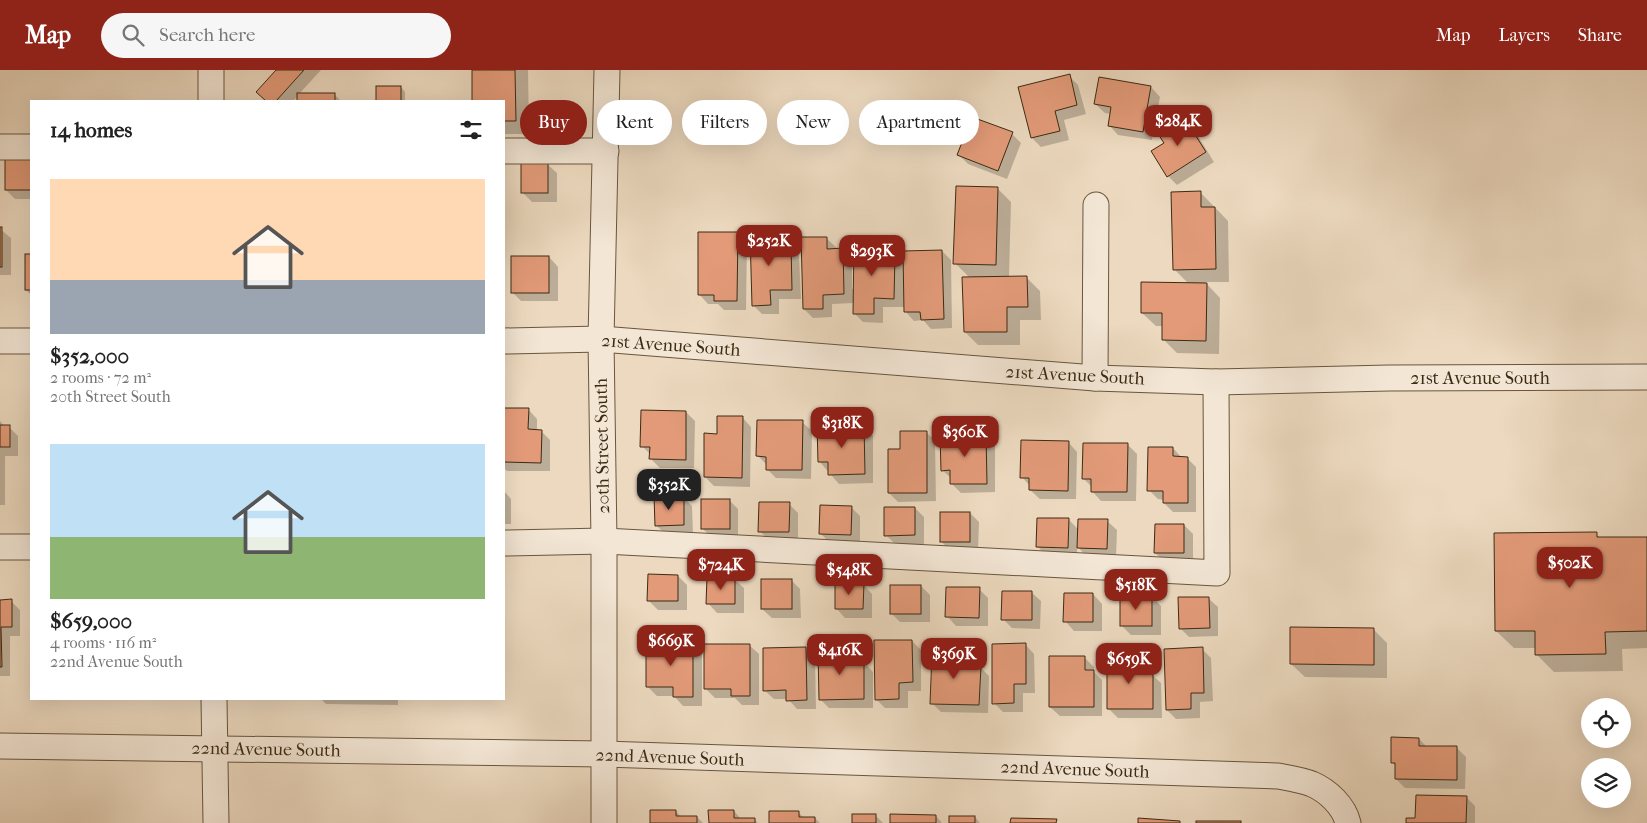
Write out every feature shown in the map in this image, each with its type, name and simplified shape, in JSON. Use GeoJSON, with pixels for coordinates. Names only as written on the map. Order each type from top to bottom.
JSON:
{"type":"FeatureCollection","features":[{"type":"Feature","properties":{"kind":"street"},"geometry":{"type":"LineString","coordinates":[[211,70],[211,100]]}},
{"type":"Feature","properties":{"kind":"street","name":"20th Street South"},"geometry":{"type":"LineString","coordinates":[[604,823],[604,541],[600,340],[607,70]]}},
{"type":"Feature","properties":{"kind":"street"},"geometry":{"type":"LineString","coordinates":[[0,147],[30,148]]}},
{"type":"Feature","properties":{"kind":"street"},"geometry":{"type":"LineString","coordinates":[[505,151],[606,151]]}},
{"type":"Feature","properties":{"kind":"street"},"geometry":{"type":"LineString","coordinates":[[1095,378],[1096,205]]}},
{"type":"Feature","properties":{"kind":"street","name":"21st Avenue South"},"geometry":{"type":"LineString","coordinates":[[505,341],[600,340],[1095,378],[1216,382],[1427,378],[1647,377]]}},
{"type":"Feature","properties":{"kind":"street"},"geometry":{"type":"LineString","coordinates":[[0,341],[30,341]]}},
{"type":"Feature","properties":{"kind":"street"},"geometry":{"type":"LineString","coordinates":[[505,543],[604,541],[1217,573],[1216,382]]}},
{"type":"Feature","properties":{"kind":"street"},"geometry":{"type":"LineString","coordinates":[[0,547],[30,547]]}},
{"type":"Feature","properties":{"kind":"street"},"geometry":{"type":"LineString","coordinates":[[214,700],[216,823]]}},
{"type":"Feature","properties":{"kind":"street","name":"22nd Avenue South"},"geometry":{"type":"LineString","coordinates":[[0,746],[604,754],[1278,776],[1312,784],[1335,800],[1346,816],[1348,823]]}},
{"type":"Feature","properties":{"kind":"building"},"geometry":{"type":"Polygon","coordinates":[[[276,70],[304,70],[277,100],[265,100],[256,92],[276,70]]]}},
{"type":"Feature","properties":{"kind":"building"},"geometry":{"type":"Polygon","coordinates":[[[472,70],[515,70],[516,121],[505,121],[505,100],[472,100],[472,70]]]}},
{"type":"Feature","properties":{"kind":"building"},"geometry":{"type":"Polygon","coordinates":[[[1070,74],[1077,105],[1055,111],[1060,131],[1031,138],[1018,87],[1070,74]]]}},
{"type":"Feature","properties":{"kind":"building"},"geometry":{"type":"Polygon","coordinates":[[[1099,77],[1151,86],[1143,132],[1108,126],[1111,107],[1094,104],[1099,77]]]}},
{"type":"Feature","properties":{"kind":"building"},"geometry":{"type":"Polygon","coordinates":[[[376,86],[401,86],[401,100],[376,100],[376,86]]]}},
{"type":"Feature","properties":{"kind":"building"},"geometry":{"type":"Polygon","coordinates":[[[297,93],[335,93],[335,100],[297,100],[297,93]]]}},
{"type":"Feature","properties":{"kind":"building"},"geometry":{"type":"Polygon","coordinates":[[[1184,117],[1206,152],[1167,177],[1151,151],[1164,143],[1158,134],[1184,117]]]}},
{"type":"Feature","properties":{"kind":"building"},"geometry":{"type":"Polygon","coordinates":[[[979,120],[1013,132],[998,171],[957,155],[961,145],[979,145],[979,120]]]}},
{"type":"Feature","properties":{"kind":"building"},"geometry":{"type":"Polygon","coordinates":[[[5,156],[30,156],[30,190],[5,190],[5,156]]]}},
{"type":"Feature","properties":{"kind":"building"},"geometry":{"type":"Polygon","coordinates":[[[521,162],[548,162],[548,193],[521,193],[521,162]]]}},
{"type":"Feature","properties":{"kind":"building"},"geometry":{"type":"Polygon","coordinates":[[[956,186],[998,187],[996,265],[953,264],[956,186]]]}},
{"type":"Feature","properties":{"kind":"building"},"geometry":{"type":"Polygon","coordinates":[[[1201,191],[1201,207],[1215,207],[1216,269],[1173,270],[1171,192],[1201,191]]]}},
{"type":"Feature","properties":{"kind":"building"},"geometry":{"type":"Polygon","coordinates":[[[0,227],[2,227],[2,267],[0,267],[0,227]]]}},
{"type":"Feature","properties":{"kind":"building"},"geometry":{"type":"Polygon","coordinates":[[[698,232],[738,232],[737,301],[714,301],[714,295],[698,295],[698,232]]]}},
{"type":"Feature","properties":{"kind":"building"},"geometry":{"type":"Polygon","coordinates":[[[775,232],[775,244],[791,244],[792,290],[770,290],[771,305],[752,306],[750,233],[775,232]]]}},
{"type":"Feature","properties":{"kind":"building"},"geometry":{"type":"Polygon","coordinates":[[[801,237],[827,237],[827,249],[843,248],[844,294],[823,295],[823,309],[803,309],[801,237]]]}},
{"type":"Feature","properties":{"kind":"building"},"geometry":{"type":"Polygon","coordinates":[[[854,242],[879,242],[878,254],[895,254],[894,299],[874,298],[874,314],[853,314],[854,242]]]}},
{"type":"Feature","properties":{"kind":"building"},"geometry":{"type":"Polygon","coordinates":[[[942,250],[944,319],[921,320],[920,312],[904,312],[903,251],[942,250]]]}},
{"type":"Feature","properties":{"kind":"building"},"geometry":{"type":"Polygon","coordinates":[[[25,254],[30,254],[30,290],[25,290],[25,254]]]}},
{"type":"Feature","properties":{"kind":"building"},"geometry":{"type":"Polygon","coordinates":[[[511,256],[549,256],[549,293],[511,293],[511,256]]]}},
{"type":"Feature","properties":{"kind":"building"},"geometry":{"type":"Polygon","coordinates":[[[1027,276],[1028,307],[1007,307],[1007,332],[964,332],[962,277],[1027,276]]]}},
{"type":"Feature","properties":{"kind":"building"},"geometry":{"type":"Polygon","coordinates":[[[1141,282],[1207,283],[1206,341],[1162,340],[1162,313],[1141,313],[1141,282]]]}},
{"type":"Feature","properties":{"kind":"building"},"geometry":{"type":"Polygon","coordinates":[[[505,408],[529,408],[528,429],[542,430],[541,463],[505,462],[505,408]]]}},
{"type":"Feature","properties":{"kind":"building"},"geometry":{"type":"Polygon","coordinates":[[[641,410],[686,411],[686,460],[649,459],[650,447],[640,447],[641,410]]]}},
{"type":"Feature","properties":{"kind":"building"},"geometry":{"type":"Polygon","coordinates":[[[717,416],[743,416],[742,478],[704,477],[704,433],[717,434],[717,416]]]}},
{"type":"Feature","properties":{"kind":"building"},"geometry":{"type":"Polygon","coordinates":[[[757,420],[803,420],[802,470],[766,470],[766,457],[756,456],[757,420]]]}},
{"type":"Feature","properties":{"kind":"building"},"geometry":{"type":"Polygon","coordinates":[[[0,425],[10,425],[10,447],[0,447],[0,425]]]}},
{"type":"Feature","properties":{"kind":"building"},"geometry":{"type":"Polygon","coordinates":[[[817,425],[864,425],[865,474],[828,475],[828,462],[818,462],[817,425]]]}},
{"type":"Feature","properties":{"kind":"building"},"geometry":{"type":"Polygon","coordinates":[[[900,431],[927,431],[927,493],[888,493],[888,449],[900,449],[900,431]]]}},
{"type":"Feature","properties":{"kind":"building"},"geometry":{"type":"Polygon","coordinates":[[[986,434],[987,484],[950,484],[950,470],[941,471],[940,435],[986,434]]]}},
{"type":"Feature","properties":{"kind":"building"},"geometry":{"type":"Polygon","coordinates":[[[1021,440],[1069,441],[1068,491],[1029,490],[1029,478],[1020,478],[1021,440]]]}},
{"type":"Feature","properties":{"kind":"building"},"geometry":{"type":"Polygon","coordinates":[[[1083,443],[1128,443],[1127,492],[1091,492],[1091,479],[1082,479],[1083,443]]]}},
{"type":"Feature","properties":{"kind":"building"},"geometry":{"type":"Polygon","coordinates":[[[1148,447],[1173,447],[1173,456],[1188,457],[1188,503],[1163,503],[1163,491],[1147,491],[1148,447]]]}},
{"type":"Feature","properties":{"kind":"building"},"geometry":{"type":"Polygon","coordinates":[[[654,496],[684,496],[684,525],[655,526],[654,496]]]}},
{"type":"Feature","properties":{"kind":"building"},"geometry":{"type":"Polygon","coordinates":[[[701,499],[730,499],[730,529],[701,529],[701,499]]]}},
{"type":"Feature","properties":{"kind":"building"},"geometry":{"type":"Polygon","coordinates":[[[759,502],[790,502],[789,532],[758,532],[759,502]]]}},
{"type":"Feature","properties":{"kind":"building"},"geometry":{"type":"Polygon","coordinates":[[[820,505],[852,506],[851,535],[819,534],[820,505]]]}},
{"type":"Feature","properties":{"kind":"building"},"geometry":{"type":"Polygon","coordinates":[[[884,507],[915,507],[915,535],[884,536],[884,507]]]}},
{"type":"Feature","properties":{"kind":"building"},"geometry":{"type":"Polygon","coordinates":[[[940,512],[970,512],[970,542],[940,542],[940,512]]]}},
{"type":"Feature","properties":{"kind":"building"},"geometry":{"type":"Polygon","coordinates":[[[1037,518],[1069,518],[1068,548],[1036,547],[1037,518]]]}},
{"type":"Feature","properties":{"kind":"building"},"geometry":{"type":"Polygon","coordinates":[[[1078,519],[1108,519],[1107,549],[1077,548],[1078,519]]]}},
{"type":"Feature","properties":{"kind":"building"},"geometry":{"type":"Polygon","coordinates":[[[1155,524],[1184,524],[1184,553],[1154,553],[1155,524]]]}},
{"type":"Feature","properties":{"kind":"building"},"geometry":{"type":"Polygon","coordinates":[[[1597,532],[1597,537],[1647,537],[1647,631],[1605,632],[1606,654],[1535,655],[1535,631],[1495,631],[1494,533],[1597,532]]]}},
{"type":"Feature","properties":{"kind":"building"},"geometry":{"type":"Polygon","coordinates":[[[648,574],[678,575],[678,601],[647,601],[648,574]]]}},
{"type":"Feature","properties":{"kind":"building"},"geometry":{"type":"Polygon","coordinates":[[[707,577],[735,577],[735,604],[706,604],[707,577]]]}},
{"type":"Feature","properties":{"kind":"building"},"geometry":{"type":"Polygon","coordinates":[[[761,579],[792,579],[792,609],[761,609],[761,579]]]}},
{"type":"Feature","properties":{"kind":"building"},"geometry":{"type":"Polygon","coordinates":[[[835,583],[864,583],[863,609],[835,609],[835,583]]]}},
{"type":"Feature","properties":{"kind":"building"},"geometry":{"type":"Polygon","coordinates":[[[890,585],[921,585],[921,614],[890,614],[890,585]]]}},
{"type":"Feature","properties":{"kind":"building"},"geometry":{"type":"Polygon","coordinates":[[[946,587],[980,587],[979,618],[945,617],[946,587]]]}},
{"type":"Feature","properties":{"kind":"building"},"geometry":{"type":"Polygon","coordinates":[[[1002,591],[1032,591],[1032,620],[1001,620],[1002,591]]]}},
{"type":"Feature","properties":{"kind":"building"},"geometry":{"type":"Polygon","coordinates":[[[1064,593],[1093,593],[1093,622],[1063,622],[1064,593]]]}},
{"type":"Feature","properties":{"kind":"building"},"geometry":{"type":"Polygon","coordinates":[[[1120,596],[1152,596],[1152,626],[1120,626],[1120,596]]]}},
{"type":"Feature","properties":{"kind":"building"},"geometry":{"type":"Polygon","coordinates":[[[1178,597],[1209,597],[1210,628],[1179,629],[1178,597]]]}},
{"type":"Feature","properties":{"kind":"building"},"geometry":{"type":"Polygon","coordinates":[[[12,599],[12,627],[1,627],[2,667],[0,667],[0,600],[12,599]]]}},
{"type":"Feature","properties":{"kind":"building"},"geometry":{"type":"Polygon","coordinates":[[[1290,627],[1374,628],[1374,665],[1290,664],[1290,627]]]}},
{"type":"Feature","properties":{"kind":"building"},"geometry":{"type":"Polygon","coordinates":[[[874,640],[912,640],[913,682],[899,683],[899,699],[875,700],[874,640]]]}},
{"type":"Feature","properties":{"kind":"building"},"geometry":{"type":"Polygon","coordinates":[[[646,643],[693,643],[693,697],[673,697],[673,687],[646,687],[646,643]]]}},
{"type":"Feature","properties":{"kind":"building"},"geometry":{"type":"Polygon","coordinates":[[[1026,643],[1026,684],[1014,684],[1014,703],[992,704],[992,644],[1026,643]]]}},
{"type":"Feature","properties":{"kind":"building"},"geometry":{"type":"Polygon","coordinates":[[[704,644],[750,644],[750,696],[731,696],[731,689],[704,689],[704,644]]]}},
{"type":"Feature","properties":{"kind":"building"},"geometry":{"type":"Polygon","coordinates":[[[806,647],[807,700],[786,701],[786,690],[763,691],[763,648],[806,647]]]}},
{"type":"Feature","properties":{"kind":"building"},"geometry":{"type":"Polygon","coordinates":[[[1203,647],[1204,693],[1191,693],[1191,709],[1166,710],[1164,649],[1203,647]]]}},
{"type":"Feature","properties":{"kind":"building"},"geometry":{"type":"Polygon","coordinates":[[[818,650],[854,650],[854,661],[864,661],[864,699],[819,700],[818,650]]]}},
{"type":"Feature","properties":{"kind":"building"},"geometry":{"type":"Polygon","coordinates":[[[932,653],[968,654],[967,665],[981,666],[979,705],[930,704],[932,653]]]}},
{"type":"Feature","properties":{"kind":"building"},"geometry":{"type":"Polygon","coordinates":[[[1049,656],[1085,656],[1085,670],[1094,670],[1094,707],[1049,707],[1049,656]]]}},
{"type":"Feature","properties":{"kind":"building"},"geometry":{"type":"Polygon","coordinates":[[[1143,658],[1143,673],[1153,673],[1153,709],[1107,709],[1107,659],[1143,658]]]}},
{"type":"Feature","properties":{"kind":"building"},"geometry":{"type":"Polygon","coordinates":[[[1391,737],[1419,738],[1419,746],[1457,746],[1457,780],[1395,779],[1395,763],[1391,763],[1391,737]]]}},
{"type":"Feature","properties":{"kind":"building"},"geometry":{"type":"Polygon","coordinates":[[[1416,795],[1467,796],[1466,823],[1406,823],[1406,818],[1415,818],[1416,795]]]}},
{"type":"Feature","properties":{"kind":"building"},"geometry":{"type":"Polygon","coordinates":[[[650,810],[676,810],[676,816],[697,816],[697,823],[650,823],[650,810]]]}},
{"type":"Feature","properties":{"kind":"building"},"geometry":{"type":"Polygon","coordinates":[[[708,810],[734,810],[734,818],[755,818],[755,823],[709,823],[708,810]]]}},
{"type":"Feature","properties":{"kind":"building"},"geometry":{"type":"Polygon","coordinates":[[[769,811],[799,811],[799,817],[815,817],[815,823],[769,823],[769,811]]]}},
{"type":"Feature","properties":{"kind":"building"},"geometry":{"type":"Polygon","coordinates":[[[852,814],[876,814],[876,823],[852,823],[852,814]]]}},
{"type":"Feature","properties":{"kind":"building"},"geometry":{"type":"Polygon","coordinates":[[[890,814],[936,815],[936,823],[890,823],[890,814]]]}},
{"type":"Feature","properties":{"kind":"building"},"geometry":{"type":"Polygon","coordinates":[[[949,816],[975,816],[975,823],[949,823],[949,816]]]}},
{"type":"Feature","properties":{"kind":"building"},"geometry":{"type":"Polygon","coordinates":[[[1011,818],[1057,819],[1056,823],[1010,823],[1011,818]]]}},
{"type":"Feature","properties":{"kind":"building"},"geometry":{"type":"Polygon","coordinates":[[[1138,818],[1180,821],[1180,823],[1138,823],[1138,818]]]}},
{"type":"Feature","properties":{"kind":"building"},"geometry":{"type":"Polygon","coordinates":[[[1196,821],[1241,821],[1241,823],[1196,823],[1196,821]]]}}]}
